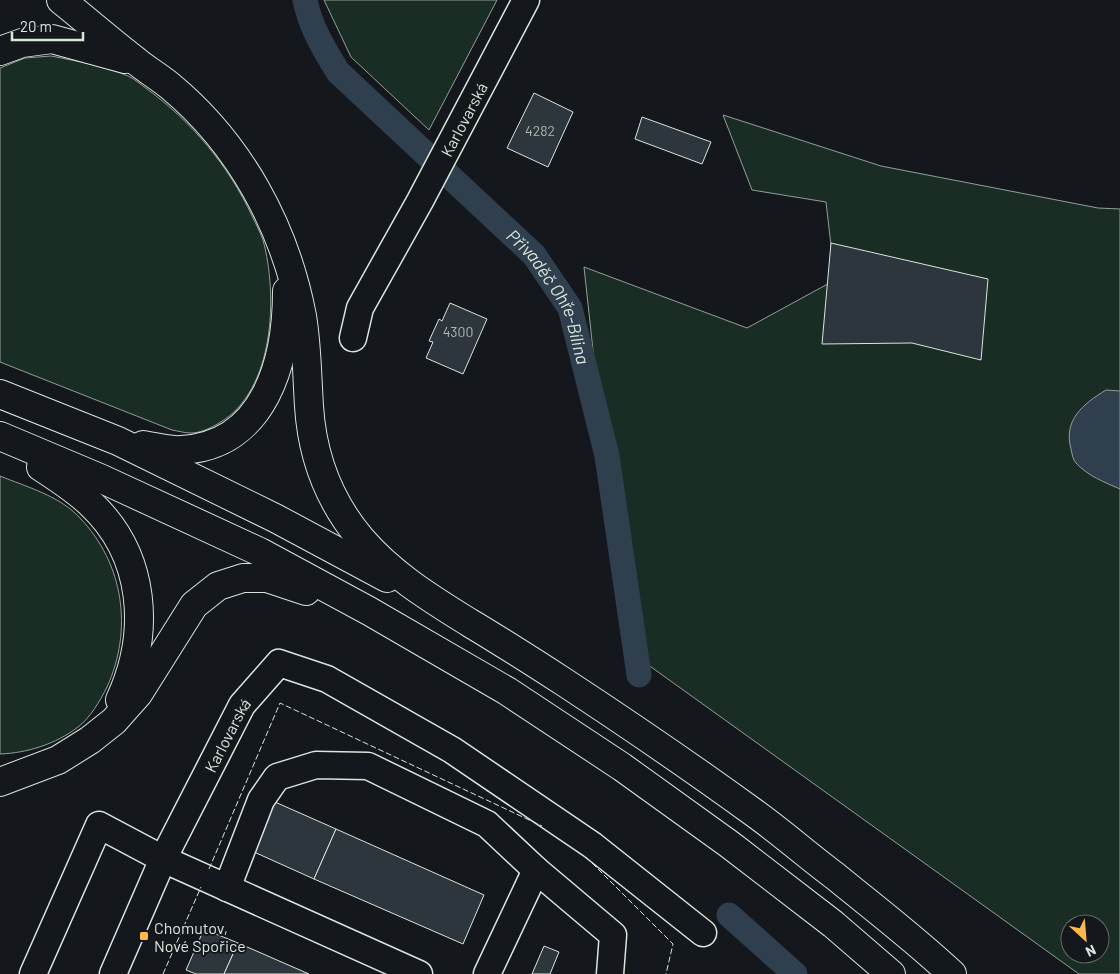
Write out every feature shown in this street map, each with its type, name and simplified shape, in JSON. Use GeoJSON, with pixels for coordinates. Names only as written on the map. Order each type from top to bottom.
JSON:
{"type":"FeatureCollection","features":[{"type":"Feature","properties":{"kind":"highway"},"geometry":{"type":"LineString","coordinates":[[61,0],[136,62],[169,86],[196,110],[220,136],[245,170],[263,201],[278,233],[302,318],[308,362],[309,410],[319,466],[330,493],[343,516],[376,556],[403,580],[584,696],[755,813],[859,895],[952,974]]}},
{"type":"Feature","properties":{"kind":"highway"},"geometry":{"type":"LineString","coordinates":[[0,51],[22,43],[52,40],[87,47],[136,62]]}},
{"type":"Feature","properties":{"kind":"highway"},"geometry":{"type":"LineString","coordinates":[[118,441],[178,450],[194,449],[223,439],[245,425],[254,416],[266,397],[273,379],[281,353],[285,325],[287,293],[284,262],[278,233]]}},
{"type":"Feature","properties":{"kind":"highway"},"geometry":{"type":"LineString","coordinates":[[0,394],[118,441],[275,518],[440,604]]}},
{"type":"Feature","properties":{"kind":"highway"},"geometry":{"type":"LineString","coordinates":[[0,438],[102,479],[260,552],[369,611],[507,691],[622,768],[729,844],[826,919],[891,974]]}},
{"type":"Feature","properties":{"kind":"highway"},"geometry":{"type":"LineString","coordinates":[[0,438],[73,488],[92,504],[116,536],[130,565],[137,588],[140,612],[139,636],[136,658],[129,681],[119,702],[106,722],[90,740]]}},
{"type":"Feature","properties":{"kind":"highway"},"geometry":{"type":"LineString","coordinates":[[0,782],[58,760],[90,740],[114,721],[138,694],[194,605],[218,586],[243,578],[267,578],[369,611]]}},
{"type":"Feature","properties":{"kind":"highway"},"geometry":{"type":"LineString","coordinates":[[0,772],[32,767],[58,760]]}},
{"type":"Feature","properties":{"kind":"street","name":"Karlovarská"},"geometry":{"type":"LineString","coordinates":[[353,338],[360,308],[401,237],[526,0]]}},
{"type":"Feature","properties":{"kind":"street","name":"Karlovarská"},"geometry":{"type":"LineString","coordinates":[[113,974],[163,860],[242,705],[279,663],[327,679],[452,750],[592,845],[703,933]]}},
{"type":"Feature","properties":{"kind":"street"},"geometry":{"type":"LineString","coordinates":[[227,888],[261,800],[277,777],[316,765],[368,766],[487,824],[536,870],[612,935],[610,974]]}},
{"type":"Feature","properties":{"kind":"street"},"geometry":{"type":"LineString","coordinates":[[33,974],[99,825],[163,860],[419,974]]}},
{"type":"Feature","properties":{"kind":"street"},"geometry":{"type":"LineString","coordinates":[[487,974],[536,870]]}},
{"type":"Feature","properties":{"kind":"green space"},"geometry":{"type":"Polygon","coordinates":[[[324,0],[497,0],[429,130],[351,57],[324,0]]]}},
{"type":"Feature","properties":{"kind":"green space"},"geometry":{"type":"Polygon","coordinates":[[[51,56],[100,67],[128,76],[136,80],[179,115],[220,162],[243,198],[261,234],[268,262],[270,287],[268,340],[252,389],[238,408],[219,423],[209,428],[191,433],[172,430],[0,362],[0,68],[25,58],[51,56]]]}},
{"type":"Feature","properties":{"kind":"green space"},"geometry":{"type":"Polygon","coordinates":[[[723,115],[881,166],[1098,208],[1120,209],[1120,974],[1079,974],[1065,964],[1110,964],[1110,914],[1060,914],[1060,960],[633,654],[605,461],[584,267],[747,328],[835,280],[826,202],[752,190],[723,115]]]}},
{"type":"Feature","properties":{"kind":"green space"},"geometry":{"type":"Polygon","coordinates":[[[0,476],[53,498],[72,510],[80,518],[95,536],[115,577],[120,598],[121,621],[120,643],[115,665],[107,687],[87,719],[69,733],[51,743],[31,750],[0,754],[0,476]]]}},
{"type":"Feature","properties":{"kind":"water"},"geometry":{"type":"Polygon","coordinates":[[[1106,390],[1120,391],[1120,489],[1081,468],[1074,460],[1069,439],[1072,421],[1077,414],[1090,401],[1106,390]]]}},
{"type":"Feature","properties":{"kind":"building"},"geometry":{"type":"Polygon","coordinates":[[[534,93],[573,112],[548,167],[507,148],[534,93]]]}},
{"type":"Feature","properties":{"kind":"building"},"geometry":{"type":"Polygon","coordinates":[[[642,117],[711,142],[702,164],[635,139],[642,117]]]}},
{"type":"Feature","properties":{"kind":"building"},"geometry":{"type":"Polygon","coordinates":[[[831,243],[988,279],[981,360],[912,343],[822,344],[831,243]]]}},
{"type":"Feature","properties":{"kind":"building"},"geometry":{"type":"Polygon","coordinates":[[[450,303],[487,319],[463,374],[426,358],[433,342],[429,341],[439,319],[442,321],[450,303]]]}},
{"type":"Feature","properties":{"kind":"building"},"geometry":{"type":"Polygon","coordinates":[[[275,802],[336,829],[314,879],[254,852],[275,802]]]}},
{"type":"Feature","properties":{"kind":"building"},"geometry":{"type":"Polygon","coordinates":[[[336,829],[484,895],[463,944],[314,879],[336,829]]]}},
{"type":"Feature","properties":{"kind":"building"},"geometry":{"type":"Polygon","coordinates":[[[204,929],[238,943],[224,974],[196,974],[186,970],[204,929]]]}},
{"type":"Feature","properties":{"kind":"building"},"geometry":{"type":"Polygon","coordinates":[[[238,943],[309,974],[224,974],[238,943]]]}},
{"type":"Feature","properties":{"kind":"building"},"geometry":{"type":"Polygon","coordinates":[[[544,946],[559,952],[550,974],[532,974],[544,946]]]}},
{"type":"Feature","properties":{"kind":"waterway","name":"Přivaděč Ohře-Bílina"},"geometry":{"type":"LineString","coordinates":[[305,0],[314,28],[338,72],[534,255],[570,308],[607,456],[639,675]]}},
{"type":"Feature","properties":{"kind":"waterway","name":"Přivaděč Ohře-Bílina"},"geometry":{"type":"LineString","coordinates":[[729,915],[795,974]]}},
{"type":"Feature","properties":{"kind":"fence"},"geometry":{"type":"LineString","coordinates":[[209,869],[280,703],[542,826]]}},
{"type":"Feature","properties":{"kind":"fence"},"geometry":{"type":"LineString","coordinates":[[586,857],[673,944],[666,974]]}},
{"type":"Feature","properties":{"kind":"fence"},"geometry":{"type":"LineString","coordinates":[[163,974],[201,887]]}},
{"type":"Feature","properties":{"kind":"place","name":"Chomutov, Nové Spořice"},"geometry":{"type":"Point","coordinates":[144,936]}}]}
